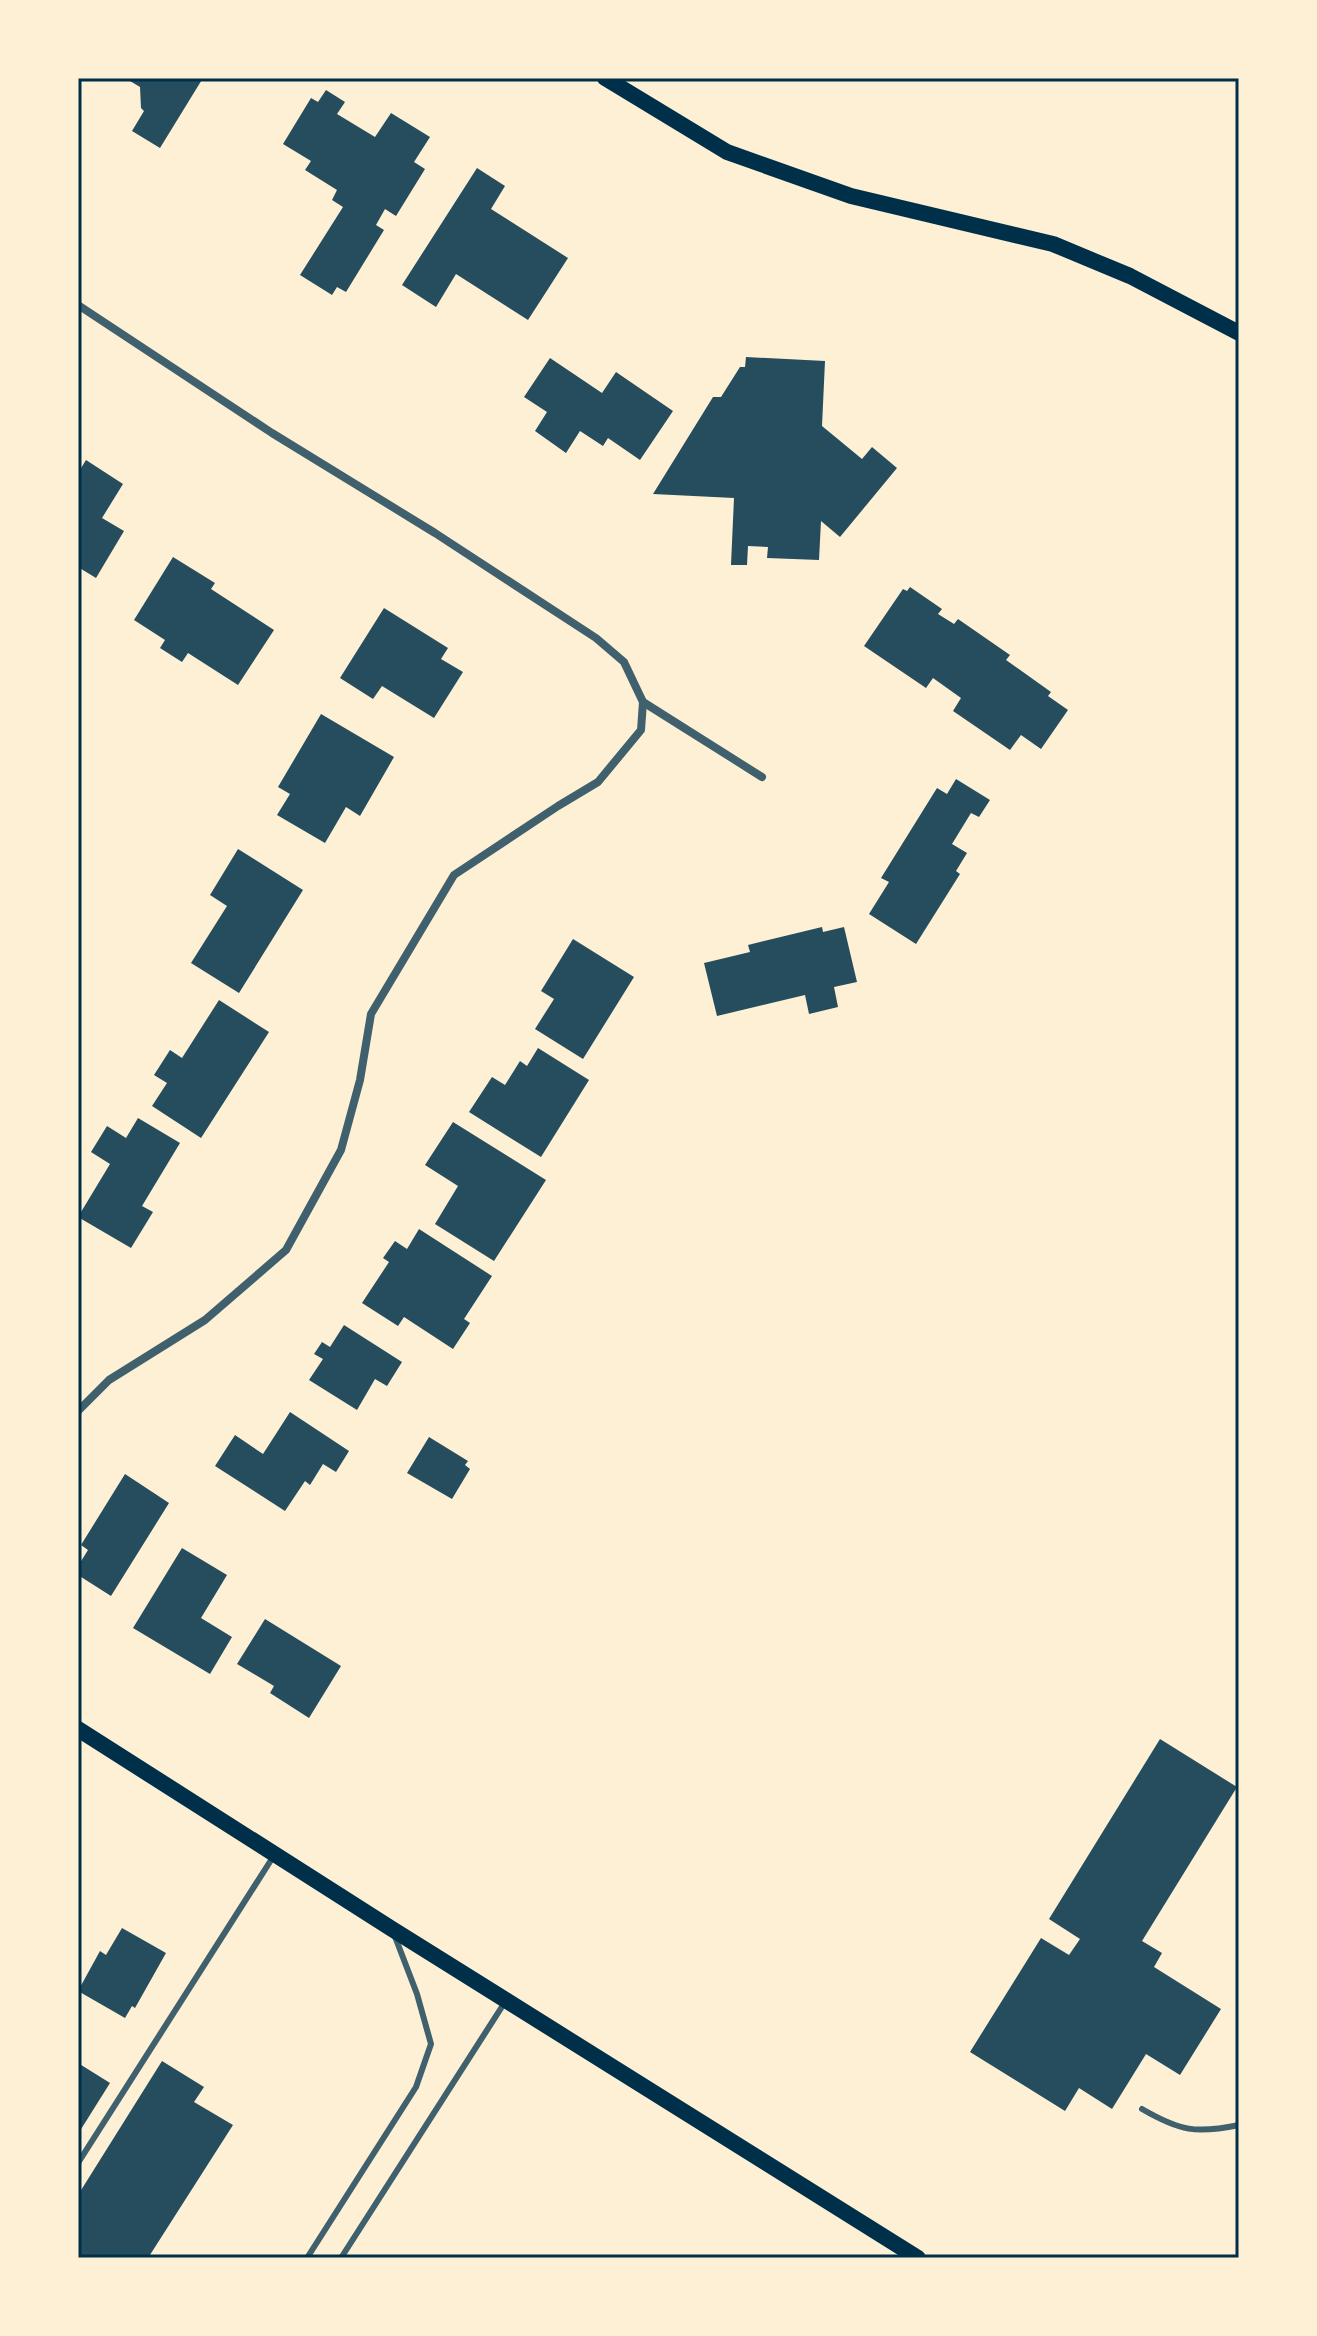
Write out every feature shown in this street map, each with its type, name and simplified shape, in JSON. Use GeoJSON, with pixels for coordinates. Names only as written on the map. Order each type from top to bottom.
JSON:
{"type":"FeatureCollection","features":[{"type":"Feature","properties":{"kind":"main road"},"geometry":{"type":"LineString","coordinates":[[605,78],[727,152],[851,196],[1053,244],[1130,276],[1239,333]]}},
{"type":"Feature","properties":{"kind":"main road"},"geometry":{"type":"LineString","coordinates":[[78,1729],[918,2258]]}},
{"type":"Feature","properties":{"kind":"street"},"geometry":{"type":"LineString","coordinates":[[78,305],[272,433],[435,533],[596,638],[624,662],[643,702],[641,730],[598,782],[454,875],[371,1014],[360,1080],[341,1150],[286,1250],[205,1320],[109,1380],[78,1411]]}},
{"type":"Feature","properties":{"kind":"street"},"geometry":{"type":"LineString","coordinates":[[643,702],[762,777]]}},
{"type":"Feature","properties":{"kind":"lane"},"geometry":{"type":"LineString","coordinates":[[78,2163],[275,1854]]}},
{"type":"Feature","properties":{"kind":"lane"},"geometry":{"type":"LineString","coordinates":[[307,2258],[416,2087],[431,2044],[417,1994],[392,1929]]}},
{"type":"Feature","properties":{"kind":"lane"},"geometry":{"type":"LineString","coordinates":[[341,2258],[506,2000]]}},
{"type":"Feature","properties":{"kind":"lane"},"geometry":{"type":"LineString","coordinates":[[1142,2109],[1167,2123],[1204,2132],[1239,2125]]}},
{"type":"Feature","properties":{"kind":"building"},"geometry":{"type":"Polygon","coordinates":[[[125,78],[203,78],[160,148],[132,131],[144,111],[141,108],[140,87],[125,78]]]}},
{"type":"Feature","properties":{"kind":"building"},"geometry":{"type":"Polygon","coordinates":[[[326,90],[345,102],[337,114],[375,137],[391,113],[430,137],[414,162],[425,169],[396,216],[385,209],[376,225],[384,230],[346,292],[337,287],[332,295],[300,275],[343,207],[332,200],[337,190],[305,170],[311,161],[283,144],[311,98],[318,102],[326,90]]]}},
{"type":"Feature","properties":{"kind":"building"},"geometry":{"type":"Polygon","coordinates":[[[477,168],[505,186],[491,209],[568,258],[528,320],[456,274],[436,307],[402,285],[477,168]]]}},
{"type":"Feature","properties":{"kind":"building"},"geometry":{"type":"Polygon","coordinates":[[[746,357],[825,361],[822,426],[862,459],[872,447],[897,468],[840,537],[821,521],[819,560],[767,558],[768,547],[748,546],[747,565],[731,565],[734,498],[653,494],[713,397],[721,397],[740,367],[745,367],[746,357]]]}},
{"type":"Feature","properties":{"kind":"building"},"geometry":{"type":"Polygon","coordinates":[[[550,358],[602,393],[616,372],[673,411],[640,460],[608,438],[603,446],[580,431],[566,453],[535,431],[547,412],[524,397],[550,358]]]}},
{"type":"Feature","properties":{"kind":"building"},"geometry":{"type":"Polygon","coordinates":[[[86,460],[123,484],[102,518],[124,531],[96,578],[78,567],[78,473],[86,460]]]}},
{"type":"Feature","properties":{"kind":"building"},"geometry":{"type":"Polygon","coordinates":[[[173,557],[215,583],[211,589],[274,630],[238,685],[188,653],[182,662],[160,648],[165,640],[134,620],[173,557]]]}},
{"type":"Feature","properties":{"kind":"building"},"geometry":{"type":"Polygon","coordinates":[[[910,587],[942,609],[938,614],[954,624],[958,619],[1010,655],[1006,660],[1051,692],[1048,696],[1068,710],[1041,749],[1021,735],[1010,750],[953,711],[961,698],[933,678],[926,688],[864,646],[903,589],[907,591],[910,587]]]}},
{"type":"Feature","properties":{"kind":"building"},"geometry":{"type":"Polygon","coordinates":[[[384,608],[448,648],[441,659],[463,672],[434,718],[382,686],[373,699],[340,678],[384,608]]]}},
{"type":"Feature","properties":{"kind":"building"},"geometry":{"type":"Polygon","coordinates":[[[321,714],[394,757],[360,816],[346,807],[325,843],[277,815],[290,794],[278,787],[321,714]]]}},
{"type":"Feature","properties":{"kind":"building"},"geometry":{"type":"Polygon","coordinates":[[[956,779],[990,800],[979,817],[971,813],[952,844],[967,853],[956,871],[960,874],[916,944],[869,914],[889,882],[881,878],[937,788],[947,794],[956,779]]]}},
{"type":"Feature","properties":{"kind":"building"},"geometry":{"type":"Polygon","coordinates":[[[238,849],[303,890],[239,993],[191,963],[227,906],[210,895],[238,849]]]}},
{"type":"Feature","properties":{"kind":"building"},"geometry":{"type":"Polygon","coordinates":[[[822,927],[823,932],[844,927],[857,982],[834,987],[838,1007],[809,1014],[805,995],[717,1016],[704,963],[750,952],[748,945],[822,927]]]}},
{"type":"Feature","properties":{"kind":"building"},"geometry":{"type":"Polygon","coordinates":[[[573,939],[634,977],[583,1059],[535,1029],[554,999],[541,991],[573,939]]]}},
{"type":"Feature","properties":{"kind":"building"},"geometry":{"type":"Polygon","coordinates":[[[219,1000],[269,1032],[201,1138],[152,1106],[167,1083],[154,1075],[170,1050],[182,1058],[219,1000]]]}},
{"type":"Feature","properties":{"kind":"building"},"geometry":{"type":"Polygon","coordinates":[[[538,1048],[589,1080],[541,1157],[469,1112],[492,1077],[505,1085],[520,1061],[527,1066],[538,1048]]]}},
{"type":"Feature","properties":{"kind":"building"},"geometry":{"type":"Polygon","coordinates":[[[138,1118],[180,1143],[142,1206],[153,1212],[131,1248],[78,1217],[110,1164],[91,1152],[107,1126],[126,1138],[138,1118]]]}},
{"type":"Feature","properties":{"kind":"building"},"geometry":{"type":"Polygon","coordinates":[[[453,1122],[546,1180],[494,1261],[435,1224],[458,1186],[425,1165],[453,1122]]]}},
{"type":"Feature","properties":{"kind":"building"},"geometry":{"type":"Polygon","coordinates":[[[419,1229],[492,1276],[464,1319],[470,1323],[453,1349],[404,1317],[398,1326],[362,1303],[389,1262],[383,1258],[395,1241],[407,1249],[419,1229]]]}},
{"type":"Feature","properties":{"kind":"building"},"geometry":{"type":"Polygon","coordinates":[[[344,1325],[402,1362],[387,1386],[375,1379],[357,1410],[309,1380],[323,1359],[314,1354],[322,1342],[330,1347],[344,1325]]]}},
{"type":"Feature","properties":{"kind":"building"},"geometry":{"type":"Polygon","coordinates":[[[290,1412],[349,1451],[336,1472],[323,1464],[310,1485],[305,1481],[285,1511],[215,1466],[235,1435],[263,1454],[290,1412]]]}},
{"type":"Feature","properties":{"kind":"building"},"geometry":{"type":"Polygon","coordinates":[[[429,1437],[468,1461],[465,1465],[470,1469],[452,1499],[407,1473],[429,1437]]]}},
{"type":"Feature","properties":{"kind":"building"},"geometry":{"type":"Polygon","coordinates":[[[125,1474],[169,1503],[111,1596],[78,1575],[78,1566],[88,1550],[81,1545],[125,1474]]]}},
{"type":"Feature","properties":{"kind":"building"},"geometry":{"type":"Polygon","coordinates":[[[182,1548],[227,1575],[201,1618],[232,1637],[210,1674],[133,1628],[182,1548]]]}},
{"type":"Feature","properties":{"kind":"building"},"geometry":{"type":"Polygon","coordinates":[[[265,1619],[341,1666],[309,1718],[270,1693],[274,1686],[237,1664],[265,1619]]]}},
{"type":"Feature","properties":{"kind":"building"},"geometry":{"type":"Polygon","coordinates":[[[1160,1739],[1237,1787],[1142,1941],[1162,1953],[1154,1967],[1221,2009],[1180,2075],[1146,2054],[1112,2109],[1079,2088],[1065,2111],[970,2052],[1041,1938],[1069,1955],[1080,1939],[1049,1919],[1160,1739]]]}},
{"type":"Feature","properties":{"kind":"building"},"geometry":{"type":"Polygon","coordinates":[[[122,1928],[166,1953],[135,2008],[132,2006],[125,2018],[78,1991],[100,1951],[106,1955],[122,1928]]]}},
{"type":"Feature","properties":{"kind":"building"},"geometry":{"type":"Polygon","coordinates":[[[162,2061],[204,2087],[194,2102],[233,2125],[148,2258],[78,2258],[78,2195],[162,2061]]]}},
{"type":"Feature","properties":{"kind":"building"},"geometry":{"type":"Polygon","coordinates":[[[78,2063],[110,2083],[78,2134],[78,2063]]]}}]}
